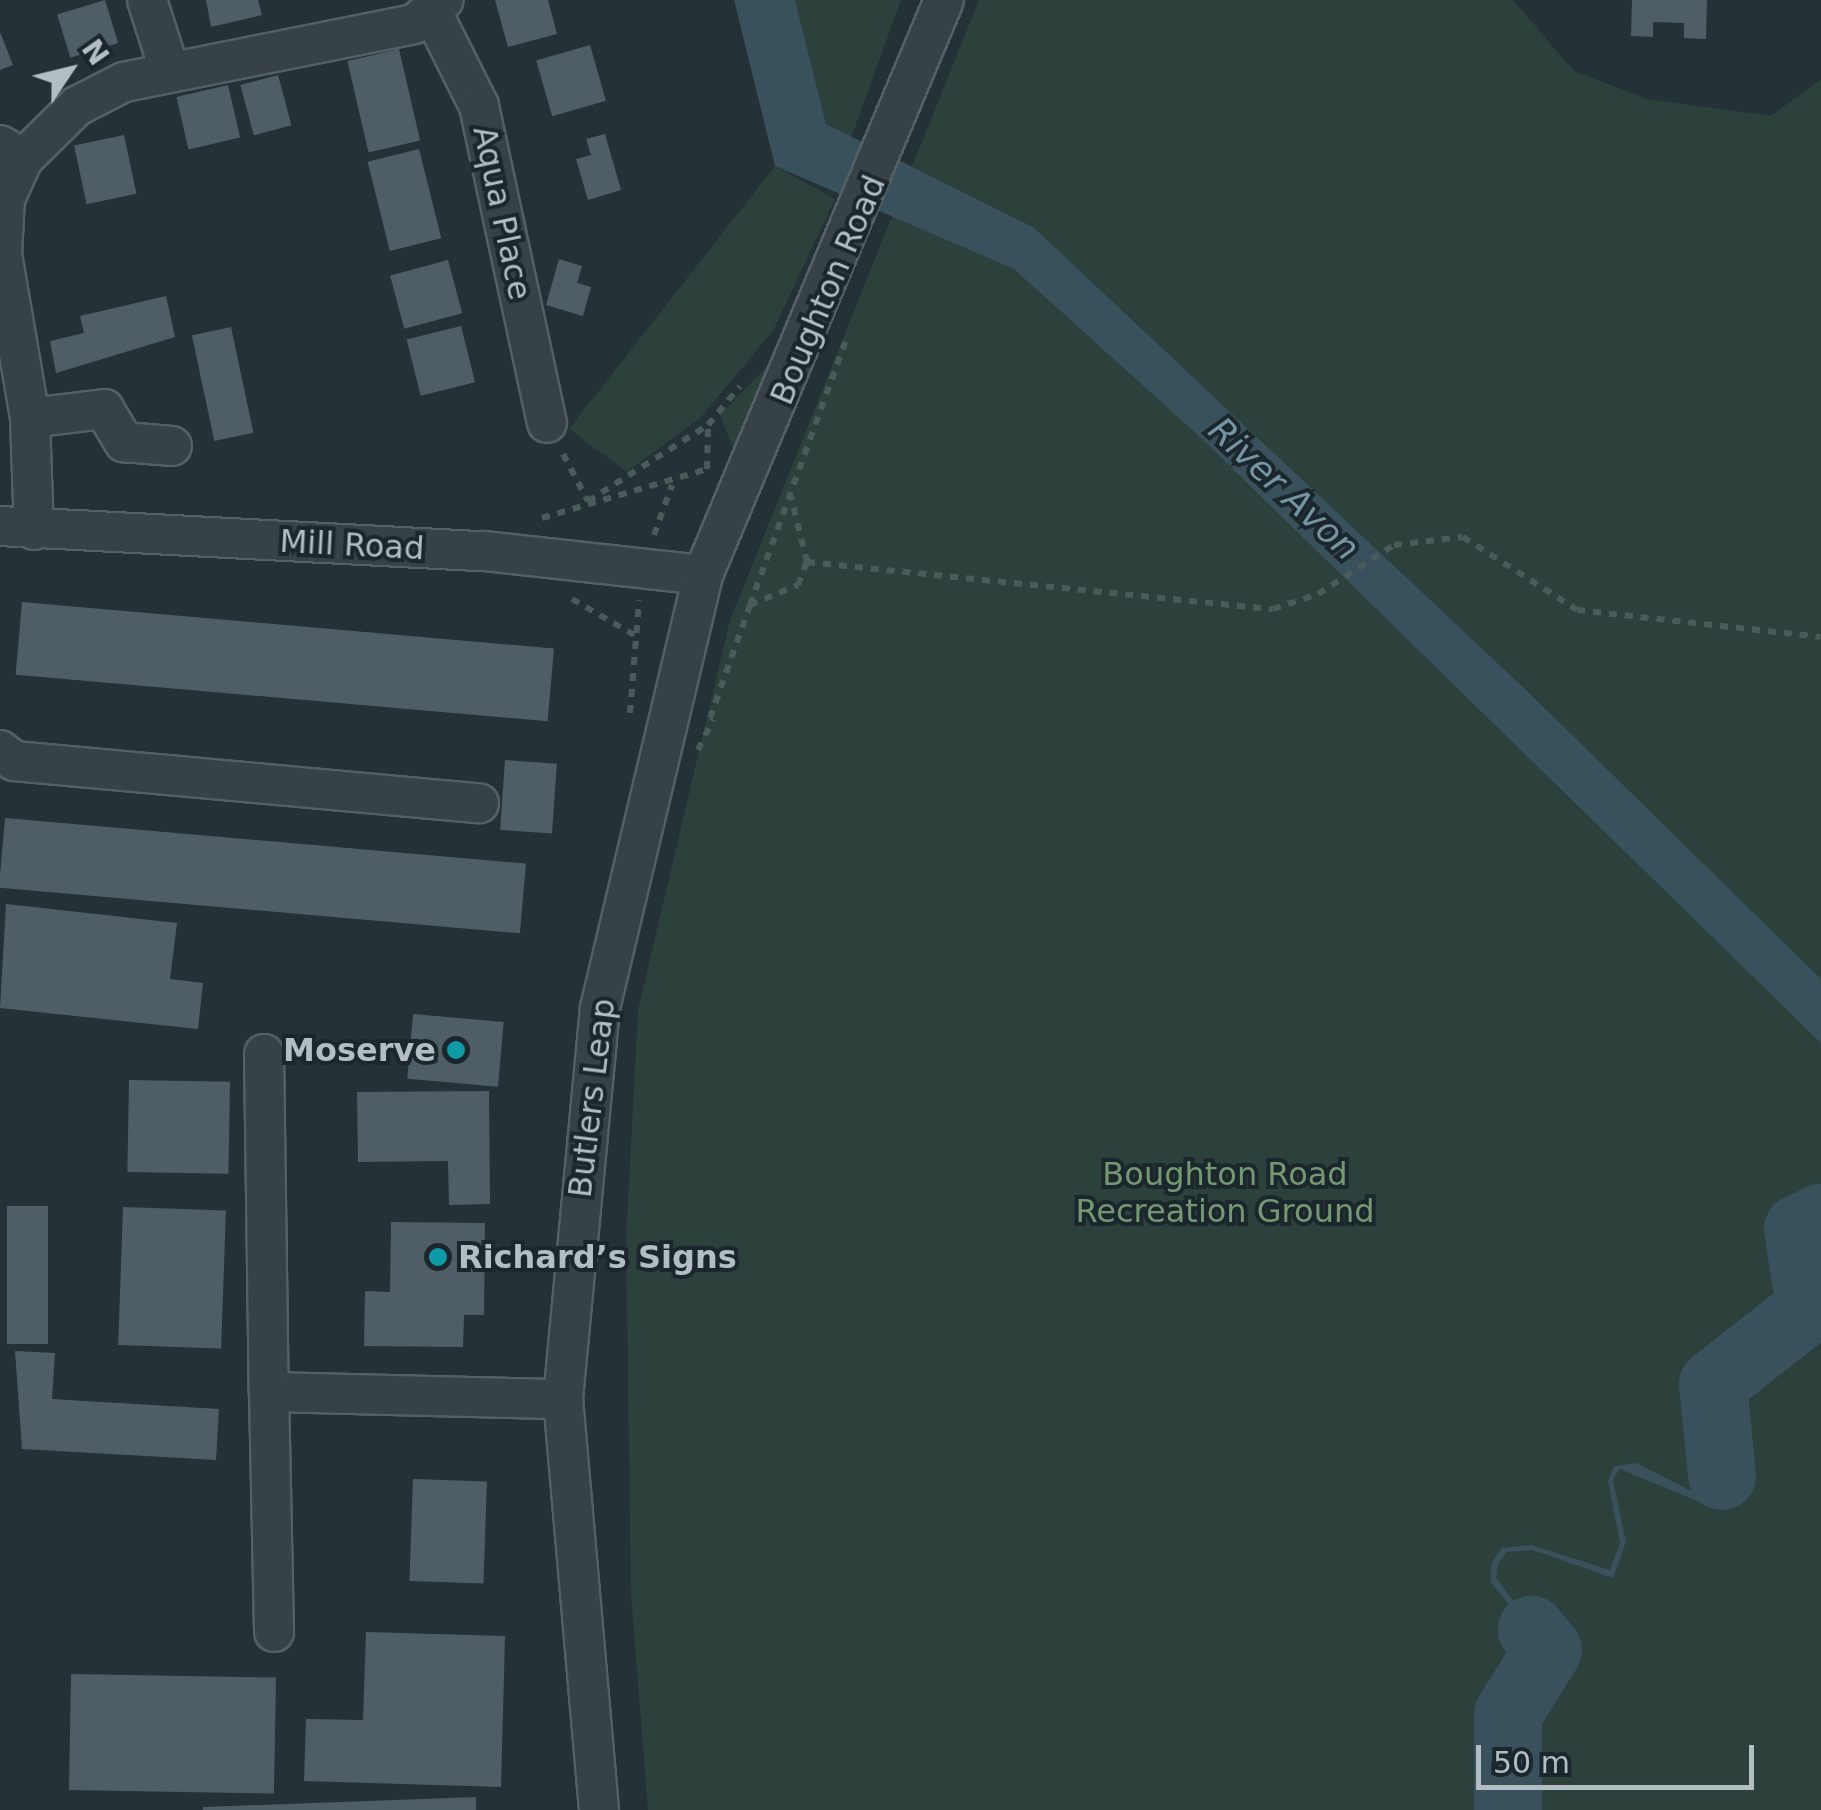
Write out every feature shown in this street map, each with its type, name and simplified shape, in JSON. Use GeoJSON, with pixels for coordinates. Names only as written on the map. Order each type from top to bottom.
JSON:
{"type":"FeatureCollection","features":[{"type":"Feature","properties":{"kind":"street"},"geometry":{"type":"LineString","coordinates":[[147,0],[170,72]]}},
{"type":"Feature","properties":{"kind":"street","name":"Boughton Road"},"geometry":{"type":"LineString","coordinates":[[704,576],[858,220],[944,0]]}},
{"type":"Feature","properties":{"kind":"street","name":"Aqua Place"},"geometry":{"type":"LineString","coordinates":[[17,528],[30,418],[2,254],[4,199],[12,152],[77,106],[170,72],[414,24],[438,6],[479,106],[546,422]]}},
{"type":"Feature","properties":{"kind":"street"},"geometry":{"type":"LineString","coordinates":[[30,418],[104,409],[124,442],[172,446]]}},
{"type":"Feature","properties":{"kind":"street","name":"Mill Road"},"geometry":{"type":"LineString","coordinates":[[17,528],[484,551],[704,576]]}},
{"type":"Feature","properties":{"kind":"street","name":"Butlers Leap"},"geometry":{"type":"LineString","coordinates":[[599,1810],[563,1399],[600,1008],[704,576]]}},
{"type":"Feature","properties":{"kind":"street"},"geometry":{"type":"LineString","coordinates":[[0,750],[14,761],[479,803]]}},
{"type":"Feature","properties":{"kind":"street"},"geometry":{"type":"LineString","coordinates":[[264,1054],[274,1632]]}},
{"type":"Feature","properties":{"kind":"street"},"geometry":{"type":"LineString","coordinates":[[269,1392],[563,1399]]}},
{"type":"Feature","properties":{"kind":"path"},"geometry":{"type":"LineString","coordinates":[[672,708],[713,718],[853,320]]}},
{"type":"Feature","properties":{"kind":"path"},"geometry":{"type":"LineString","coordinates":[[588,502],[708,426],[754,368]]}},
{"type":"Feature","properties":{"kind":"path"},"geometry":{"type":"LineString","coordinates":[[546,422],[588,502]]}},
{"type":"Feature","properties":{"kind":"path"},"geometry":{"type":"LineString","coordinates":[[526,524],[588,502],[707,469],[708,426]]}},
{"type":"Feature","properties":{"kind":"path"},"geometry":{"type":"LineString","coordinates":[[750,606],[798,585],[807,562],[790,496]]}},
{"type":"Feature","properties":{"kind":"path"},"geometry":{"type":"LineString","coordinates":[[807,562],[1273,609],[1318,594],[1394,545],[1463,536],[1578,610],[1821,637]]}},
{"type":"Feature","properties":{"kind":"path"},"geometry":{"type":"LineString","coordinates":[[559,592],[636,636],[630,698]]}},
{"type":"Feature","properties":{"kind":"green space"},"geometry":{"type":"Polygon","coordinates":[[[795,0],[901,0],[850,141],[826,124],[795,0]]]}},
{"type":"Feature","properties":{"kind":"green space","name":"Boughton Road Recreation Ground"},"geometry":{"type":"Polygon","coordinates":[[[979,0],[1513,0],[1574,71],[1647,99],[1771,116],[1821,79],[1821,1810],[648,1810],[631,1595],[626,1239],[638,1010],[730,620],[979,0]]]}},
{"type":"Feature","properties":{"kind":"green space"},"geometry":{"type":"Polygon","coordinates":[[[775,166],[835,199],[773,331],[700,418],[627,472],[569,429],[775,166]]]}},
{"type":"Feature","properties":{"kind":"green space"},"geometry":{"type":"Polygon","coordinates":[[[774,359],[736,456],[720,415],[774,359]]]}},
{"type":"Feature","properties":{"kind":"water","name":"River Avon"},"geometry":{"type":"Polygon","coordinates":[[[734,0],[795,0],[826,124],[1033,227],[1525,689],[1821,979],[1821,1043],[1199,436],[1014,269],[775,166],[734,0]]]}},
{"type":"Feature","properties":{"kind":"water"},"geometry":{"type":"Polygon","coordinates":[[[1821,1214],[1803,1232],[1819,1288],[1815,1309],[1731,1367],[1718,1389],[1724,1488],[1704,1504],[1620,1469],[1613,1479],[1626,1542],[1613,1578],[1533,1550],[1507,1552],[1498,1564],[1496,1578],[1550,1648],[1550,1664],[1509,1708],[1512,1810],[1504,1810],[1504,1709],[1544,1650],[1490,1581],[1492,1562],[1502,1548],[1531,1545],[1610,1570],[1620,1543],[1608,1481],[1614,1466],[1636,1463],[1701,1496],[1718,1481],[1711,1391],[1726,1361],[1806,1304],[1796,1232],[1821,1214]]]}},
{"type":"Feature","properties":{"kind":"building"},"geometry":{"type":"Polygon","coordinates":[[[105,0],[118,43],[70,58],[57,15],[105,0]]]}},
{"type":"Feature","properties":{"kind":"building"},"geometry":{"type":"Polygon","coordinates":[[[206,0],[258,0],[262,15],[211,27],[206,0]]]}},
{"type":"Feature","properties":{"kind":"building"},"geometry":{"type":"Polygon","coordinates":[[[495,0],[548,0],[557,34],[508,47],[495,0]]]}},
{"type":"Feature","properties":{"kind":"building"},"geometry":{"type":"Polygon","coordinates":[[[1632,0],[1707,0],[1706,39],[1684,38],[1684,23],[1653,22],[1653,37],[1631,36],[1632,0]]]}},
{"type":"Feature","properties":{"kind":"building"},"geometry":{"type":"Polygon","coordinates":[[[0,32],[13,65],[0,70],[0,32]]]}},
{"type":"Feature","properties":{"kind":"building"},"geometry":{"type":"Polygon","coordinates":[[[590,45],[606,101],[552,116],[536,60],[590,45]]]}},
{"type":"Feature","properties":{"kind":"building"},"geometry":{"type":"Polygon","coordinates":[[[399,49],[420,141],[369,153],[347,61],[399,49]]]}},
{"type":"Feature","properties":{"kind":"building"},"geometry":{"type":"Polygon","coordinates":[[[278,75],[291,125],[254,135],[240,85],[278,75]]]}},
{"type":"Feature","properties":{"kind":"building"},"geometry":{"type":"Polygon","coordinates":[[[228,85],[240,138],[189,150],[176,97],[228,85]]]}},
{"type":"Feature","properties":{"kind":"building"},"geometry":{"type":"Polygon","coordinates":[[[605,134],[621,190],[588,200],[576,159],[591,155],[586,139],[605,134]]]}},
{"type":"Feature","properties":{"kind":"building"},"geometry":{"type":"Polygon","coordinates":[[[124,135],[136,194],[87,204],[74,146],[124,135]]]}},
{"type":"Feature","properties":{"kind":"building"},"geometry":{"type":"Polygon","coordinates":[[[419,149],[441,238],[390,251],[368,162],[419,149]]]}},
{"type":"Feature","properties":{"kind":"building"},"geometry":{"type":"Polygon","coordinates":[[[559,259],[582,266],[577,283],[591,287],[583,316],[546,305],[559,259]]]}},
{"type":"Feature","properties":{"kind":"building"},"geometry":{"type":"Polygon","coordinates":[[[448,260],[462,313],[404,329],[390,276],[448,260]]]}},
{"type":"Feature","properties":{"kind":"building"},"geometry":{"type":"Polygon","coordinates":[[[166,296],[175,337],[56,373],[50,341],[84,333],[80,316],[166,296]]]}},
{"type":"Feature","properties":{"kind":"building"},"geometry":{"type":"Polygon","coordinates":[[[461,326],[475,382],[421,396],[407,340],[461,326]]]}},
{"type":"Feature","properties":{"kind":"building"},"geometry":{"type":"Polygon","coordinates":[[[231,327],[253,433],[214,441],[192,335],[231,327]]]}},
{"type":"Feature","properties":{"kind":"building"},"geometry":{"type":"Polygon","coordinates":[[[22,602],[554,649],[548,721],[16,675],[22,602]]]}},
{"type":"Feature","properties":{"kind":"building"},"geometry":{"type":"Polygon","coordinates":[[[505,760],[557,764],[552,833],[500,830],[505,760]]]}},
{"type":"Feature","properties":{"kind":"building"},"geometry":{"type":"Polygon","coordinates":[[[5,818],[526,864],[520,933],[0,888],[5,818]]]}},
{"type":"Feature","properties":{"kind":"building"},"geometry":{"type":"Polygon","coordinates":[[[6,904],[177,923],[170,979],[203,983],[198,1029],[0,1008],[6,904]]]}},
{"type":"Feature","properties":{"kind":"building","name":"Moserve"},"geometry":{"type":"Polygon","coordinates":[[[413,1014],[504,1022],[498,1087],[407,1079],[413,1014]]]}},
{"type":"Feature","properties":{"kind":"building"},"geometry":{"type":"Polygon","coordinates":[[[129,1080],[230,1082],[228,1174],[127,1172],[129,1080]]]}},
{"type":"Feature","properties":{"kind":"building"},"geometry":{"type":"Polygon","coordinates":[[[489,1091],[490,1204],[449,1205],[448,1161],[358,1162],[357,1092],[489,1091]]]}},
{"type":"Feature","properties":{"kind":"building"},"geometry":{"type":"Polygon","coordinates":[[[7,1206],[48,1206],[48,1344],[7,1344],[7,1206]]]}},
{"type":"Feature","properties":{"kind":"building"},"geometry":{"type":"Polygon","coordinates":[[[123,1207],[226,1211],[221,1349],[118,1345],[123,1207]]]}},
{"type":"Feature","properties":{"kind":"building","name":"Richard’s Signs"},"geometry":{"type":"Polygon","coordinates":[[[391,1222],[485,1223],[484,1315],[464,1315],[463,1347],[364,1346],[365,1291],[390,1292],[391,1222]]]}},
{"type":"Feature","properties":{"kind":"building"},"geometry":{"type":"Polygon","coordinates":[[[15,1351],[55,1353],[52,1399],[219,1409],[216,1460],[22,1449],[15,1351]]]}},
{"type":"Feature","properties":{"kind":"building"},"geometry":{"type":"Polygon","coordinates":[[[413,1479],[487,1482],[483,1584],[409,1581],[413,1479]]]}},
{"type":"Feature","properties":{"kind":"building"},"geometry":{"type":"Polygon","coordinates":[[[366,1632],[505,1636],[501,1787],[304,1781],[306,1719],[363,1720],[366,1632]]]}},
{"type":"Feature","properties":{"kind":"building"},"geometry":{"type":"Polygon","coordinates":[[[71,1674],[276,1678],[274,1794],[69,1790],[71,1674]]]}},
{"type":"Feature","properties":{"kind":"building"},"geometry":{"type":"Polygon","coordinates":[[[476,1797],[476,1810],[203,1810],[203,1807],[476,1797]]]}},
{"type":"Feature","properties":{"kind":"waterway"},"geometry":{"type":"LineString","coordinates":[[1722,1476],[1713,1384],[1810,1308],[1798,1229],[1821,1218]]}},
{"type":"Feature","properties":{"kind":"waterway"},"geometry":{"type":"LineString","coordinates":[[1508,1810],[1508,1714],[1548,1650],[1532,1630]]}},
{"type":"Feature","properties":{"kind":"place","name":"Moserve"},"geometry":{"type":"Point","coordinates":[456,1050]}},
{"type":"Feature","properties":{"kind":"place","name":"Richard’s Signs"},"geometry":{"type":"Point","coordinates":[438,1257]}}]}
